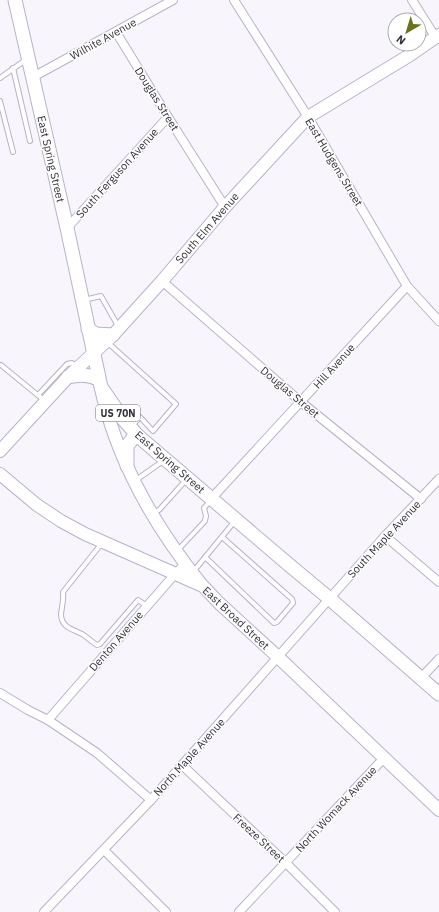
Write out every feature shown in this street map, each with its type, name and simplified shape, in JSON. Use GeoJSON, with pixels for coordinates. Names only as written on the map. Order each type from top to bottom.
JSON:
{"type":"FeatureCollection","features":[{"type":"Feature","properties":{"kind":"main road","name":"East Spring Street"},"geometry":{"type":"LineString","coordinates":[[16,0],[67,228],[99,383],[123,419],[164,459],[330,599],[439,694]]}},
{"type":"Feature","properties":{"kind":"main road"},"geometry":{"type":"LineString","coordinates":[[88,329],[96,334],[113,335]]}},
{"type":"Feature","properties":{"kind":"main road"},"geometry":{"type":"LineString","coordinates":[[68,377],[86,375],[99,383]]}},
{"type":"Feature","properties":{"kind":"main road"},"geometry":{"type":"LineString","coordinates":[[127,466],[127,446],[137,434]]}},
{"type":"Feature","properties":{"kind":"street","name":"Wilhite Avenue"},"geometry":{"type":"LineString","coordinates":[[33,77],[173,0]]}},
{"type":"Feature","properties":{"kind":"street","name":"East Hudgens Street"},"geometry":{"type":"LineString","coordinates":[[234,0],[308,117],[407,286],[439,321]]}},
{"type":"Feature","properties":{"kind":"street"},"geometry":{"type":"LineString","coordinates":[[412,0],[438,38]]}},
{"type":"Feature","properties":{"kind":"street","name":"Douglas Street"},"geometry":{"type":"LineString","coordinates":[[116,32],[168,118],[225,207]]}},
{"type":"Feature","properties":{"kind":"street","name":"South Elm Avenue"},"geometry":{"type":"LineString","coordinates":[[0,450],[42,398],[68,377],[113,335],[162,281],[225,207],[308,117],[438,38]]}},
{"type":"Feature","properties":{"kind":"street","name":"South Ferguson Avenue"},"geometry":{"type":"LineString","coordinates":[[67,228],[168,118]]}},
{"type":"Feature","properties":{"kind":"street","name":"Douglas Street"},"geometry":{"type":"LineString","coordinates":[[162,281],[301,402],[421,499]]}},
{"type":"Feature","properties":{"kind":"street","name":"Hill Avenue"},"geometry":{"type":"LineString","coordinates":[[211,499],[407,286]]}},
{"type":"Feature","properties":{"kind":"street"},"geometry":{"type":"LineString","coordinates":[[99,383],[116,441],[127,466],[152,513],[177,552],[203,586]]}},
{"type":"Feature","properties":{"kind":"street","name":"East Broad Street"},"geometry":{"type":"LineString","coordinates":[[0,474],[36,504],[61,521],[103,542],[203,586],[229,613],[278,657],[439,810]]}},
{"type":"Feature","properties":{"kind":"street","name":"South Maple Avenue"},"geometry":{"type":"LineString","coordinates":[[330,599],[385,536],[439,479]]}},
{"type":"Feature","properties":{"kind":"street"},"geometry":{"type":"LineString","coordinates":[[385,536],[439,582]]}},
{"type":"Feature","properties":{"kind":"street","name":"Denton Avenue"},"geometry":{"type":"LineString","coordinates":[[48,720],[175,574],[189,568]]}},
{"type":"Feature","properties":{"kind":"street","name":"North Maple Avenue"},"geometry":{"type":"LineString","coordinates":[[44,912],[151,800],[330,599]]}},
{"type":"Feature","properties":{"kind":"street"},"geometry":{"type":"LineString","coordinates":[[421,678],[439,659]]}},
{"type":"Feature","properties":{"kind":"street"},"geometry":{"type":"LineString","coordinates":[[0,693],[48,720],[97,753],[151,800]]}},
{"type":"Feature","properties":{"kind":"street","name":"North Womack Avenue"},"geometry":{"type":"LineString","coordinates":[[239,912],[384,758]]}},
{"type":"Feature","properties":{"kind":"street","name":"Freeze Street"},"geometry":{"type":"LineString","coordinates":[[182,765],[286,863],[335,912]]}},
{"type":"Feature","properties":{"kind":"street"},"geometry":{"type":"LineString","coordinates":[[104,850],[166,912]]}},
{"type":"Feature","properties":{"kind":"lane"},"geometry":{"type":"LineString","coordinates":[[0,78],[28,57]]}},
{"type":"Feature","properties":{"kind":"lane"},"geometry":{"type":"LineString","coordinates":[[14,68],[30,141]]}},
{"type":"Feature","properties":{"kind":"lane"},"geometry":{"type":"LineString","coordinates":[[0,101],[13,152]]}},
{"type":"Feature","properties":{"kind":"lane"},"geometry":{"type":"LineString","coordinates":[[82,300],[101,296],[113,335],[176,404],[154,431],[137,434],[140,418],[154,431]]}},
{"type":"Feature","properties":{"kind":"lane"},"geometry":{"type":"LineString","coordinates":[[1,365],[42,398],[67,364],[72,363],[78,367]]}},
{"type":"Feature","properties":{"kind":"lane"},"geometry":{"type":"LineString","coordinates":[[135,480],[161,463],[164,459]]}},
{"type":"Feature","properties":{"kind":"lane"},"geometry":{"type":"LineString","coordinates":[[152,513],[159,510],[187,478]]}},
{"type":"Feature","properties":{"kind":"lane"},"geometry":{"type":"LineString","coordinates":[[177,552],[205,521],[206,516],[204,508],[211,499]]}},
{"type":"Feature","properties":{"kind":"lane"},"geometry":{"type":"LineString","coordinates":[[189,568],[205,557],[236,520]]}},
{"type":"Feature","properties":{"kind":"lane"},"geometry":{"type":"LineString","coordinates":[[205,557],[274,623],[277,622],[294,601],[222,537]]}},
{"type":"Feature","properties":{"kind":"lane"},"geometry":{"type":"LineString","coordinates":[[103,542],[63,592],[61,614],[63,623],[70,629],[81,634],[97,645],[100,644],[138,600],[147,606]]}}]}
